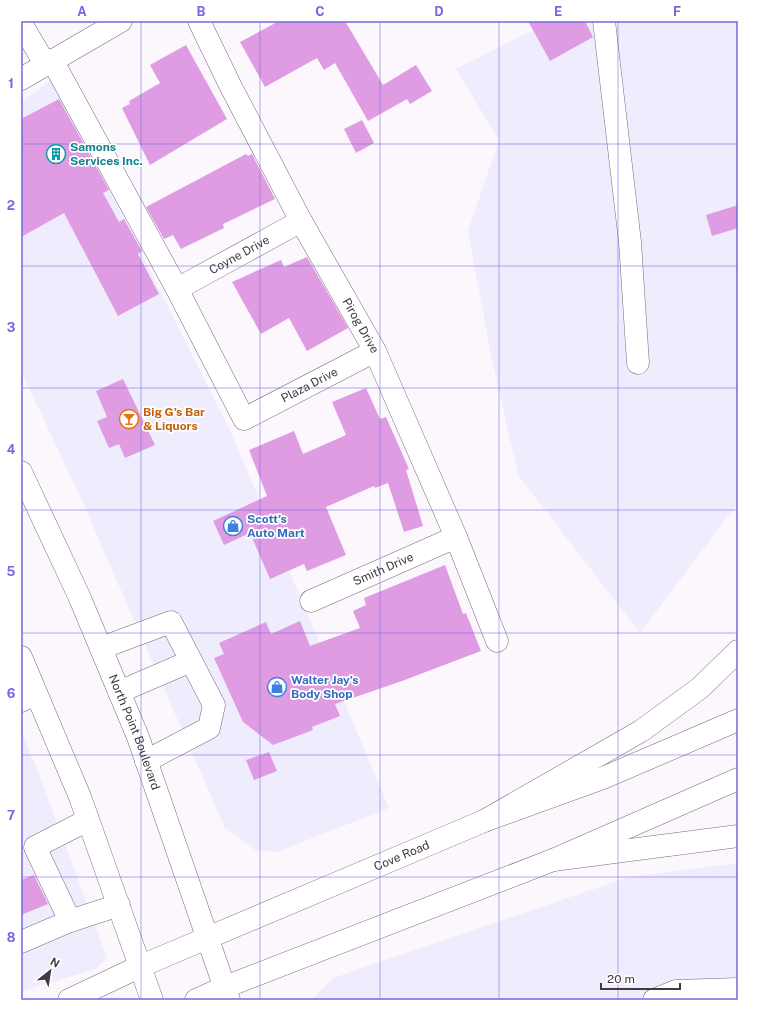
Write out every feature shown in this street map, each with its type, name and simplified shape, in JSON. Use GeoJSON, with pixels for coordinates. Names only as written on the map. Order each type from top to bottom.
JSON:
{"type":"FeatureCollection","features":[{"type":"Feature","properties":{"kind":"main road"},"geometry":{"type":"LineString","coordinates":[[21,79],[121,21]]}},
{"type":"Feature","properties":{"kind":"main road","name":"Pirog Drive"},"geometry":{"type":"LineString","coordinates":[[199,21],[231,87],[301,221],[375,351],[456,537],[497,641]]}},
{"type":"Feature","properties":{"kind":"main road"},"geometry":{"type":"LineString","coordinates":[[604,21],[630,242],[638,363]]}},
{"type":"Feature","properties":{"kind":"main road"},"geometry":{"type":"LineString","coordinates":[[21,23],[49,62],[177,289]]}},
{"type":"Feature","properties":{"kind":"main road","name":"Coyne Drive"},"geometry":{"type":"LineString","coordinates":[[177,289],[301,221]]}},
{"type":"Feature","properties":{"kind":"main road","name":"Plaza Drive"},"geometry":{"type":"LineString","coordinates":[[177,289],[244,420],[375,351]]}},
{"type":"Feature","properties":{"kind":"main road","name":"North Point Boulevard"},"geometry":{"type":"LineString","coordinates":[[21,472],[101,648],[119,692],[146,761],[227,994]]}},
{"type":"Feature","properties":{"kind":"main road","name":"Smith Drive"},"geometry":{"type":"LineString","coordinates":[[311,601],[456,537]]}},
{"type":"Feature","properties":{"kind":"main road"},"geometry":{"type":"LineString","coordinates":[[101,648],[171,622],[214,705],[209,728],[146,761]]}},
{"type":"Feature","properties":{"kind":"main road"},"geometry":{"type":"LineString","coordinates":[[484,821],[641,731],[700,688],[738,651]]}},
{"type":"Feature","properties":{"kind":"main road"},"geometry":{"type":"LineString","coordinates":[[21,657],[28,697],[88,820],[152,1000]]}},
{"type":"Feature","properties":{"kind":"main road"},"geometry":{"type":"LineString","coordinates":[[119,692],[191,661]]}},
{"type":"Feature","properties":{"kind":"main road","name":"Cove Road"},"geometry":{"type":"LineString","coordinates":[[69,1000],[141,966],[208,937],[484,821],[603,778],[738,720]]}},
{"type":"Feature","properties":{"kind":"main road"},"geometry":{"type":"LineString","coordinates":[[196,1000],[227,994],[553,860],[738,779]]}},
{"type":"Feature","properties":{"kind":"main road"},"geometry":{"type":"LineString","coordinates":[[70,921],[28,850],[88,820]]}},
{"type":"Feature","properties":{"kind":"main road"},"geometry":{"type":"LineString","coordinates":[[553,860],[738,836]]}},
{"type":"Feature","properties":{"kind":"main road"},"geometry":{"type":"LineString","coordinates":[[21,942],[70,921],[119,905]]}},
{"type":"Feature","properties":{"kind":"main road"},"geometry":{"type":"LineString","coordinates":[[654,1000],[676,991],[738,989]]}},
{"type":"Feature","properties":{"kind":"shaded area"},"geometry":{"type":"Polygon","coordinates":[[[551,21],[738,21],[738,503],[640,633],[518,475],[490,350],[468,231],[499,140],[456,69],[551,21]]]}},
{"type":"Feature","properties":{"kind":"shaded area"},"geometry":{"type":"Polygon","coordinates":[[[53,78],[230,430],[389,808],[277,852],[255,850],[225,828],[78,492],[21,371],[21,103],[53,78]]]}},
{"type":"Feature","properties":{"kind":"shaded area"},"geometry":{"type":"Polygon","coordinates":[[[21,731],[38,771],[107,958],[96,969],[21,991],[21,731]]]}},
{"type":"Feature","properties":{"kind":"shaded area"},"geometry":{"type":"Polygon","coordinates":[[[738,863],[738,1000],[311,1000],[333,978],[629,877],[738,863]]]}},
{"type":"Feature","properties":{"kind":"building"},"geometry":{"type":"Polygon","coordinates":[[[279,21],[345,21],[383,85],[416,65],[432,91],[410,104],[407,99],[368,121],[335,63],[324,70],[317,58],[265,87],[240,42],[279,21]]]}},
{"type":"Feature","properties":{"kind":"building"},"geometry":{"type":"Polygon","coordinates":[[[528,21],[585,21],[593,37],[550,61],[528,21]]]}},
{"type":"Feature","properties":{"kind":"building"},"geometry":{"type":"Polygon","coordinates":[[[186,45],[227,119],[150,165],[122,108],[130,104],[129,101],[160,83],[150,65],[186,45]]]}},
{"type":"Feature","properties":{"kind":"building"},"geometry":{"type":"Polygon","coordinates":[[[59,99],[109,190],[103,193],[119,222],[124,219],[142,251],[138,254],[159,294],[118,316],[64,213],[21,237],[21,119],[59,99]]]}},
{"type":"Feature","properties":{"kind":"building"},"geometry":{"type":"Polygon","coordinates":[[[362,120],[374,143],[356,153],[344,129],[362,120]]]}},
{"type":"Feature","properties":{"kind":"building"},"geometry":{"type":"Polygon","coordinates":[[[246,154],[248,156],[252,154],[275,199],[223,224],[224,228],[181,249],[173,235],[164,239],[146,207],[246,154]]]}},
{"type":"Feature","properties":{"kind":"building"},"geometry":{"type":"Polygon","coordinates":[[[738,205],[738,228],[712,236],[706,215],[738,205]]]}},
{"type":"Feature","properties":{"kind":"building"},"geometry":{"type":"Polygon","coordinates":[[[307,257],[348,328],[307,351],[289,318],[261,334],[232,282],[281,260],[284,267],[307,257]]]}},
{"type":"Feature","properties":{"kind":"building","name":"Big G’s Bar & Liquors"},"geometry":{"type":"Polygon","coordinates":[[[123,379],[155,445],[125,458],[119,444],[109,448],[97,421],[107,417],[96,391],[123,379]]]}},
{"type":"Feature","properties":{"kind":"building"},"geometry":{"type":"Polygon","coordinates":[[[366,388],[380,419],[386,417],[409,469],[406,470],[423,526],[404,532],[388,483],[375,488],[374,486],[326,507],[346,555],[307,571],[304,564],[270,579],[250,533],[224,545],[213,521],[267,496],[249,450],[294,431],[303,454],[346,435],[332,402],[366,388]]]}},
{"type":"Feature","properties":{"kind":"building"},"geometry":{"type":"Polygon","coordinates":[[[445,565],[463,614],[466,613],[481,651],[402,681],[335,704],[340,716],[312,727],[313,730],[273,745],[243,722],[214,658],[224,654],[219,643],[266,622],[271,634],[300,621],[310,646],[360,628],[353,611],[366,605],[364,598],[445,565]]]}},
{"type":"Feature","properties":{"kind":"building"},"geometry":{"type":"Polygon","coordinates":[[[269,752],[277,771],[254,780],[246,760],[269,752]]]}},
{"type":"Feature","properties":{"kind":"building"},"geometry":{"type":"Polygon","coordinates":[[[34,875],[48,904],[21,915],[21,880],[34,875]]]}},
{"type":"Feature","properties":{"kind":"place","name":"Samons Services Inc."},"geometry":{"type":"Point","coordinates":[56,154]}},
{"type":"Feature","properties":{"kind":"place","name":"Big G’s Bar & Liquors"},"geometry":{"type":"Point","coordinates":[129,419]}},
{"type":"Feature","properties":{"kind":"place","name":"Scott’s Auto Mart"},"geometry":{"type":"Point","coordinates":[233,526]}},
{"type":"Feature","properties":{"kind":"place","name":"Walter Jay’s Body Shop"},"geometry":{"type":"Point","coordinates":[277,687]}}]}
